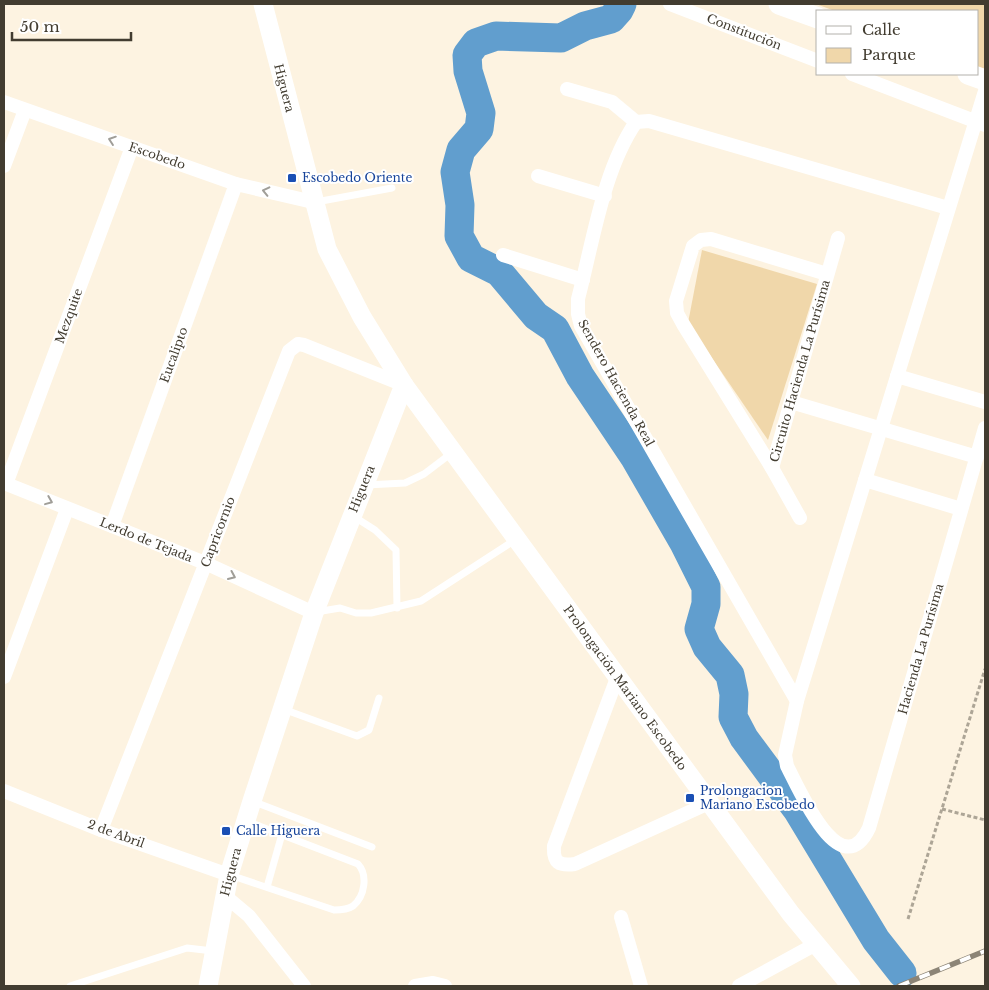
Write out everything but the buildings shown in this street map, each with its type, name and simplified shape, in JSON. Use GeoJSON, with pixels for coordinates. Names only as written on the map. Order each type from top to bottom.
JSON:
{"type":"FeatureCollection","features":[{"type":"Feature","properties":{"kind":"main road","name":"Higuera"},"geometry":{"type":"LineString","coordinates":[[208,986],[224,895],[245,821],[314,613],[404,385],[362,317],[327,249],[313,202],[263,4]]}},
{"type":"Feature","properties":{"kind":"main road"},"geometry":{"type":"LineString","coordinates":[[779,4],[816,17]]}},
{"type":"Feature","properties":{"kind":"main road"},"geometry":{"type":"LineString","coordinates":[[971,75],[985,80]]}},
{"type":"Feature","properties":{"kind":"main road","name":"Prolongación Mariano Escobedo"},"geometry":{"type":"LineString","coordinates":[[404,385],[709,803],[816,944],[851,986]]}},
{"type":"Feature","properties":{"kind":"street","name":"Constitución"},"geometry":{"type":"LineString","coordinates":[[670,4],[816,60]]}},
{"type":"Feature","properties":{"kind":"street"},"geometry":{"type":"LineString","coordinates":[[855,75],[980,123]]}},
{"type":"Feature","properties":{"kind":"street"},"geometry":{"type":"LineString","coordinates":[[567,89],[612,102],[636,122],[649,121],[948,208]]}},
{"type":"Feature","properties":{"kind":"street"},"geometry":{"type":"LineString","coordinates":[[797,701],[948,208],[980,123],[985,91]]}},
{"type":"Feature","properties":{"kind":"street","name":"Escobedo"},"geometry":{"type":"LineString","coordinates":[[4,102],[236,184],[313,202]]}},
{"type":"Feature","properties":{"kind":"street"},"geometry":{"type":"LineString","coordinates":[[4,166],[25,110]]}},
{"type":"Feature","properties":{"kind":"street","name":"Sendero Hacienda Real"},"geometry":{"type":"LineString","coordinates":[[636,122],[622,148],[605,196],[578,299],[578,314],[581,326],[797,701]]}},
{"type":"Feature","properties":{"kind":"street","name":"Mezquite"},"geometry":{"type":"LineString","coordinates":[[5,484],[132,147]]}},
{"type":"Feature","properties":{"kind":"street"},"geometry":{"type":"LineString","coordinates":[[538,176],[605,196]]}},
{"type":"Feature","properties":{"kind":"street","name":"Eucalipto"},"geometry":{"type":"LineString","coordinates":[[112,526],[236,184]]}},
{"type":"Feature","properties":{"kind":"street","name":"Circuito Hacienda La Purísima"},"geometry":{"type":"LineString","coordinates":[[772,468],[838,238]]}},
{"type":"Feature","properties":{"kind":"street","name":"Circuito Hacienda La Purísima"},"geometry":{"type":"LineString","coordinates":[[800,518],[772,468],[680,319],[676,301],[693,246],[701,240],[711,239],[827,274]]}},
{"type":"Feature","properties":{"kind":"street"},"geometry":{"type":"LineString","coordinates":[[503,255],[583,280]]}},
{"type":"Feature","properties":{"kind":"street","name":"Capricornio"},"geometry":{"type":"LineString","coordinates":[[101,830],[292,347],[304,345],[404,385]]}},
{"type":"Feature","properties":{"kind":"street"},"geometry":{"type":"LineString","coordinates":[[897,376],[985,402]]}},
{"type":"Feature","properties":{"kind":"street"},"geometry":{"type":"LineString","coordinates":[[792,402],[881,427],[976,457]]}},
{"type":"Feature","properties":{"kind":"street","name":"Hacienda La Purísima"},"geometry":{"type":"LineString","coordinates":[[797,701],[785,755],[786,766],[819,825],[834,842],[844,846],[854,846],[863,841],[869,828],[985,428]]}},
{"type":"Feature","properties":{"kind":"street"},"geometry":{"type":"LineString","coordinates":[[865,480],[962,509]]}},
{"type":"Feature","properties":{"kind":"street","name":"Lerdo de Tejada"},"geometry":{"type":"LineString","coordinates":[[5,484],[205,563],[314,613]]}},
{"type":"Feature","properties":{"kind":"street"},"geometry":{"type":"LineString","coordinates":[[4,677],[67,509]]}},
{"type":"Feature","properties":{"kind":"street"},"geometry":{"type":"LineString","coordinates":[[617,678],[554,846],[554,857],[557,862],[562,865],[575,864],[709,803]]}},
{"type":"Feature","properties":{"kind":"street","name":"2 de Abril"},"geometry":{"type":"LineString","coordinates":[[4,792],[101,830],[229,875]]}},
{"type":"Feature","properties":{"kind":"street"},"geometry":{"type":"LineString","coordinates":[[224,895],[249,916],[304,986]]}},
{"type":"Feature","properties":{"kind":"street"},"geometry":{"type":"LineString","coordinates":[[621,917],[641,986]]}},
{"type":"Feature","properties":{"kind":"street"},"geometry":{"type":"LineString","coordinates":[[744,983],[816,944]]}},
{"type":"Feature","properties":{"kind":"street"},"geometry":{"type":"LineString","coordinates":[[415,986],[433,983],[445,986]]}},
{"type":"Feature","properties":{"kind":"lane"},"geometry":{"type":"LineString","coordinates":[[313,202],[392,188]]}},
{"type":"Feature","properties":{"kind":"lane"},"geometry":{"type":"LineString","coordinates":[[363,485],[405,484],[424,474],[453,452]]}},
{"type":"Feature","properties":{"kind":"lane"},"geometry":{"type":"LineString","coordinates":[[352,514],[375,530],[396,550],[396,608]]}},
{"type":"Feature","properties":{"kind":"lane"},"geometry":{"type":"LineString","coordinates":[[314,613],[340,608],[356,613],[371,613],[421,601],[515,539]]}},
{"type":"Feature","properties":{"kind":"lane"},"geometry":{"type":"LineString","coordinates":[[283,708],[357,736],[369,730],[379,698]]}},
{"type":"Feature","properties":{"kind":"lane"},"geometry":{"type":"LineString","coordinates":[[252,801],[372,848]]}},
{"type":"Feature","properties":{"kind":"lane"},"geometry":{"type":"LineString","coordinates":[[229,875],[334,910],[344,910],[354,906],[365,883],[363,870],[358,864],[245,821]]}},
{"type":"Feature","properties":{"kind":"lane"},"geometry":{"type":"LineString","coordinates":[[267,888],[282,834]]}},
{"type":"Feature","properties":{"kind":"lane"},"geometry":{"type":"LineString","coordinates":[[70,986],[187,948],[213,951]]}},
{"type":"Feature","properties":{"kind":"path"},"geometry":{"type":"LineString","coordinates":[[908,919],[985,669]]}},
{"type":"Feature","properties":{"kind":"path"},"geometry":{"type":"LineString","coordinates":[[942,809],[985,820]]}},
{"type":"Feature","properties":{"kind":"green space"},"geometry":{"type":"Polygon","coordinates":[[[816,4],[985,4],[985,70],[979,67],[979,10],[832,10],[816,4]]]}},
{"type":"Feature","properties":{"kind":"green space"},"geometry":{"type":"Polygon","coordinates":[[[702,250],[817,284],[768,440],[688,323],[702,250]]]}},
{"type":"Feature","properties":{"kind":"waterway"},"geometry":{"type":"LineString","coordinates":[[622,4],[611,19],[585,26],[561,38],[496,36],[476,43],[467,55],[468,71],[481,113],[479,129],[461,150],[455,172],[460,205],[459,236],[471,258],[499,272],[536,316],[555,329],[580,376],[635,458],[684,543],[706,587],[706,604],[699,629],[707,647],[730,675],[734,694],[733,717],[744,738],[798,811],[876,940],[902,973]]}},
{"type":"Feature","properties":{"kind":"railway"},"geometry":{"type":"LineString","coordinates":[[899,986],[985,951]]}},
{"type":"Feature","properties":{"kind":"place","name":"Escobedo Oriente"},"geometry":{"type":"Point","coordinates":[292,178]}},
{"type":"Feature","properties":{"kind":"place","name":"Prolongacion Mariano Escobedo"},"geometry":{"type":"Point","coordinates":[690,798]}},
{"type":"Feature","properties":{"kind":"place","name":"Calle Higuera"},"geometry":{"type":"Point","coordinates":[226,831]}}]}
